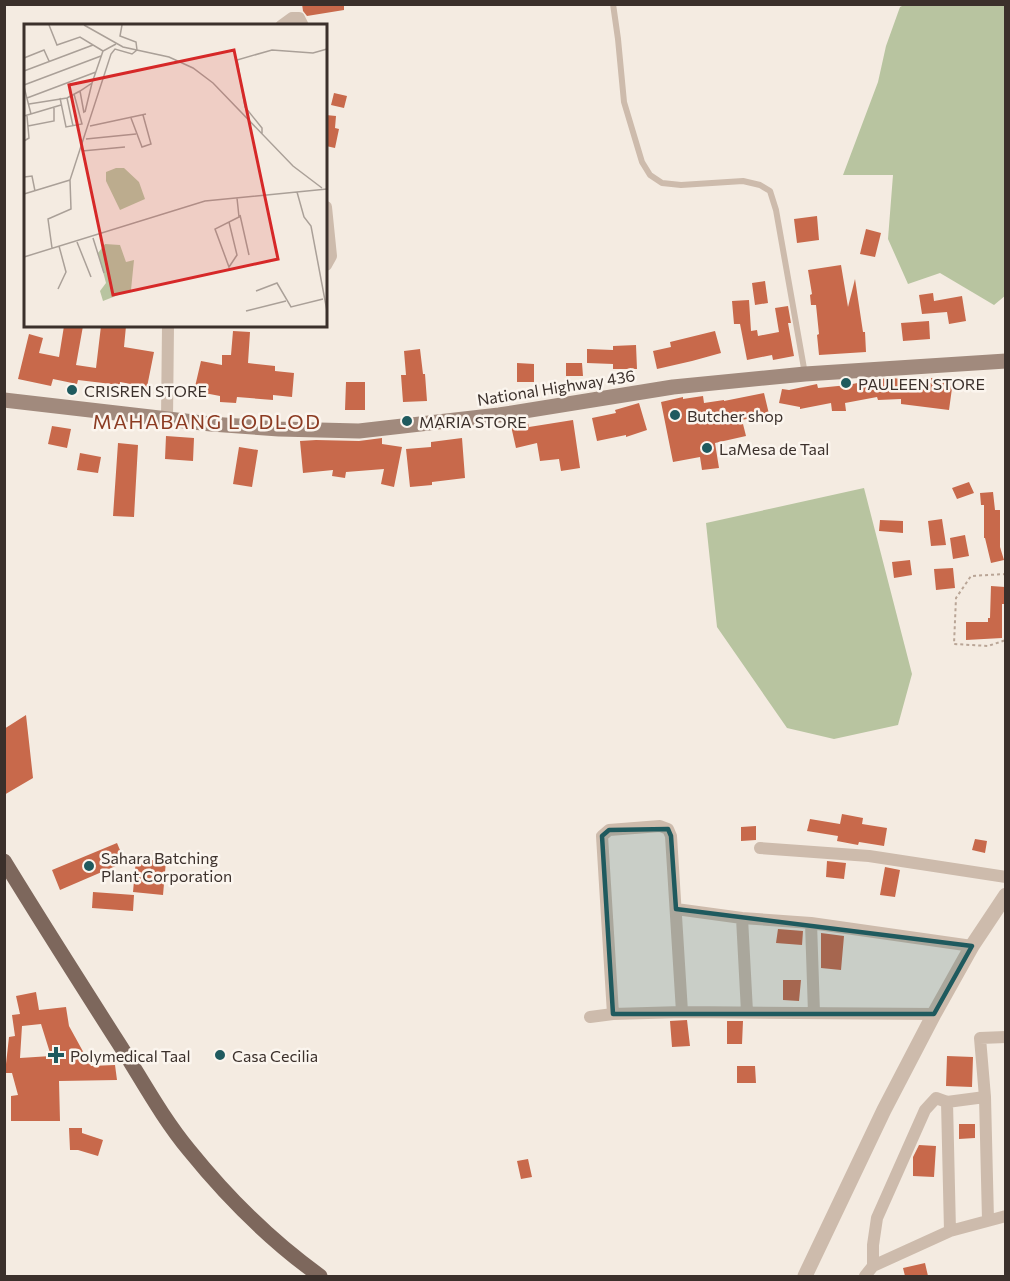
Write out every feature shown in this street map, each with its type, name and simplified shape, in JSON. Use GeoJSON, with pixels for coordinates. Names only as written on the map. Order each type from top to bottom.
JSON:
{"type":"FeatureCollection","features":[{"type":"Feature","properties":{"kind":"main road","name":"National Highway 436"},"geometry":{"type":"LineString","coordinates":[[4,400],[279,429],[359,431],[499,415],[674,387],[1005,361]]}},
{"type":"Feature","properties":{"kind":"main road"},"geometry":{"type":"LineString","coordinates":[[4,861],[161,1111],[189,1149],[261,1228],[320,1276]]}},
{"type":"Feature","properties":{"kind":"street"},"geometry":{"type":"LineString","coordinates":[[284,24],[292,18],[299,18],[302,24]]}},
{"type":"Feature","properties":{"kind":"street"},"geometry":{"type":"LineString","coordinates":[[327,217],[331,256],[327,263]]}},
{"type":"Feature","properties":{"kind":"street"},"geometry":{"type":"LineString","coordinates":[[167,418],[168,327]]}},
{"type":"Feature","properties":{"kind":"street"},"geometry":{"type":"LineString","coordinates":[[613,1014],[602,836],[609,830],[660,826],[668,829],[671,836],[682,1012]]}},
{"type":"Feature","properties":{"kind":"street"},"geometry":{"type":"LineString","coordinates":[[760,848],[869,856],[1005,878]]}},
{"type":"Feature","properties":{"kind":"street"},"geometry":{"type":"LineString","coordinates":[[805,1276],[884,1110],[934,1014],[972,946],[1005,895]]}},
{"type":"Feature","properties":{"kind":"street"},"geometry":{"type":"LineString","coordinates":[[676,909],[742,918],[811,923],[972,946]]}},
{"type":"Feature","properties":{"kind":"street"},"geometry":{"type":"LineString","coordinates":[[742,918],[747,1012]]}},
{"type":"Feature","properties":{"kind":"street"},"geometry":{"type":"LineString","coordinates":[[811,923],[814,1013]]}},
{"type":"Feature","properties":{"kind":"street"},"geometry":{"type":"LineString","coordinates":[[590,1017],[682,1012],[934,1014]]}},
{"type":"Feature","properties":{"kind":"street"},"geometry":{"type":"LineString","coordinates":[[988,1220],[985,1097],[980,1038],[1005,1037]]}},
{"type":"Feature","properties":{"kind":"street"},"geometry":{"type":"LineString","coordinates":[[869,1271],[877,1218],[925,1110],[936,1098],[946,1102],[985,1097]]}},
{"type":"Feature","properties":{"kind":"street"},"geometry":{"type":"LineString","coordinates":[[946,1102],[950,1232]]}},
{"type":"Feature","properties":{"kind":"street"},"geometry":{"type":"LineString","coordinates":[[869,1271],[950,1232],[1005,1216]]}},
{"type":"Feature","properties":{"kind":"lane"},"geometry":{"type":"LineString","coordinates":[[613,4],[624,102],[642,162],[650,175],[662,183],[681,185],[743,181],[760,185],[770,191],[776,210],[805,375]]}},
{"type":"Feature","properties":{"kind":"path"},"geometry":{"type":"LineString","coordinates":[[1005,574],[971,576],[956,598],[954,644],[988,646],[1005,640]]}},
{"type":"Feature","properties":{"kind":"highlighted area"},"geometry":{"type":"Polygon","coordinates":[[[668,829],[671,836],[676,909],[972,946],[934,1014],[613,1014],[602,836],[609,830],[668,829]]]}},
{"type":"Feature","properties":{"kind":"green space"},"geometry":{"type":"Polygon","coordinates":[[[906,4],[1005,5],[1006,295],[994,305],[940,273],[908,284],[888,239],[893,175],[843,175],[878,82],[886,46],[900,7],[906,4]]]}},
{"type":"Feature","properties":{"kind":"green space"},"geometry":{"type":"Polygon","coordinates":[[[864,488],[912,674],[898,725],[834,739],[787,728],[717,627],[706,523],[864,488]]]}},
{"type":"Feature","properties":{"kind":"building"},"geometry":{"type":"Polygon","coordinates":[[[302,4],[344,4],[344,10],[307,16],[302,4]]]}},
{"type":"Feature","properties":{"kind":"building"},"geometry":{"type":"Polygon","coordinates":[[[334,93],[347,96],[344,108],[331,105],[334,93]]]}},
{"type":"Feature","properties":{"kind":"building"},"geometry":{"type":"Polygon","coordinates":[[[327,115],[336,116],[335,128],[339,129],[335,148],[327,146],[327,115]]]}},
{"type":"Feature","properties":{"kind":"building"},"geometry":{"type":"Polygon","coordinates":[[[817,216],[819,240],[797,243],[794,219],[817,216]]]}},
{"type":"Feature","properties":{"kind":"building"},"geometry":{"type":"Polygon","coordinates":[[[866,229],[881,233],[875,257],[860,254],[866,229]]]}},
{"type":"Feature","properties":{"kind":"building"},"geometry":{"type":"Polygon","coordinates":[[[841,265],[848,307],[855,279],[863,332],[865,332],[866,352],[819,355],[816,305],[811,305],[810,295],[812,294],[808,270],[841,265]]]}},
{"type":"Feature","properties":{"kind":"building"},"geometry":{"type":"Polygon","coordinates":[[[765,281],[768,303],[755,305],[752,283],[765,281]]]}},
{"type":"Feature","properties":{"kind":"building"},"geometry":{"type":"Polygon","coordinates":[[[933,293],[934,301],[962,296],[966,321],[949,324],[947,312],[922,314],[919,295],[933,293]]]}},
{"type":"Feature","properties":{"kind":"building"},"geometry":{"type":"Polygon","coordinates":[[[749,300],[751,331],[757,330],[758,336],[779,332],[775,308],[788,306],[791,323],[788,323],[794,356],[773,360],[772,355],[747,360],[740,324],[734,324],[732,301],[749,300]]]}},
{"type":"Feature","properties":{"kind":"building"},"geometry":{"type":"Polygon","coordinates":[[[929,321],[930,339],[903,341],[901,323],[929,321]]]}},
{"type":"Feature","properties":{"kind":"building"},"geometry":{"type":"Polygon","coordinates":[[[64,327],[83,327],[76,365],[96,368],[101,327],[126,327],[124,347],[154,352],[147,387],[120,382],[120,385],[78,380],[77,384],[53,379],[51,386],[18,379],[29,334],[43,338],[39,353],[59,357],[64,327]]]}},
{"type":"Feature","properties":{"kind":"building"},"geometry":{"type":"Polygon","coordinates":[[[233,331],[250,332],[248,363],[275,366],[275,371],[294,373],[292,397],[273,395],[273,400],[237,397],[236,403],[220,402],[220,396],[194,391],[201,361],[222,365],[222,355],[231,355],[233,331]]]}},
{"type":"Feature","properties":{"kind":"building"},"geometry":{"type":"Polygon","coordinates":[[[715,331],[721,353],[657,369],[653,351],[671,347],[670,342],[715,331]]]}},
{"type":"Feature","properties":{"kind":"building"},"geometry":{"type":"Polygon","coordinates":[[[636,345],[637,369],[613,369],[613,364],[587,363],[587,349],[613,350],[613,346],[636,345]]]}},
{"type":"Feature","properties":{"kind":"building"},"geometry":{"type":"Polygon","coordinates":[[[420,349],[427,401],[403,402],[401,375],[406,375],[404,351],[420,349]]]}},
{"type":"Feature","properties":{"kind":"building"},"geometry":{"type":"Polygon","coordinates":[[[517,363],[534,364],[534,382],[517,382],[517,363]]]}},
{"type":"Feature","properties":{"kind":"building"},"geometry":{"type":"Polygon","coordinates":[[[566,363],[582,363],[583,376],[566,376],[566,363]]]}},
{"type":"Feature","properties":{"kind":"building"},"geometry":{"type":"Polygon","coordinates":[[[893,378],[931,383],[931,378],[953,381],[949,410],[901,404],[901,399],[878,400],[877,397],[845,403],[846,411],[832,411],[831,403],[800,409],[800,407],[779,403],[782,389],[789,390],[817,384],[818,388],[893,378]]]}},
{"type":"Feature","properties":{"kind":"building"},"geometry":{"type":"Polygon","coordinates":[[[346,382],[365,382],[365,410],[345,410],[346,382]]]}},
{"type":"Feature","properties":{"kind":"building"},"geometry":{"type":"Polygon","coordinates":[[[764,393],[769,414],[742,420],[746,436],[715,443],[719,468],[702,470],[700,457],[673,462],[661,402],[683,397],[683,399],[703,396],[704,403],[764,393]]]}},
{"type":"Feature","properties":{"kind":"building"},"geometry":{"type":"Polygon","coordinates":[[[639,403],[647,430],[626,437],[626,435],[597,441],[592,418],[616,413],[615,410],[639,403]]]}},
{"type":"Feature","properties":{"kind":"building"},"geometry":{"type":"Polygon","coordinates":[[[573,420],[580,468],[561,471],[559,459],[540,461],[537,443],[516,448],[511,426],[528,423],[529,427],[573,420]]]}},
{"type":"Feature","properties":{"kind":"building"},"geometry":{"type":"Polygon","coordinates":[[[52,426],[71,429],[67,448],[48,444],[52,426]]]}},
{"type":"Feature","properties":{"kind":"building"},"geometry":{"type":"Polygon","coordinates":[[[166,436],[194,438],[193,461],[165,459],[166,436]]]}},
{"type":"Feature","properties":{"kind":"building"},"geometry":{"type":"Polygon","coordinates":[[[382,438],[382,444],[402,447],[394,487],[381,484],[384,469],[346,472],[345,478],[332,476],[333,470],[303,473],[300,441],[359,441],[382,438]]]}},
{"type":"Feature","properties":{"kind":"building"},"geometry":{"type":"Polygon","coordinates":[[[462,438],[465,478],[410,487],[406,449],[431,447],[431,442],[462,438]]]}},
{"type":"Feature","properties":{"kind":"building"},"geometry":{"type":"Polygon","coordinates":[[[118,443],[138,445],[134,517],[113,516],[118,443]]]}},
{"type":"Feature","properties":{"kind":"building"},"geometry":{"type":"Polygon","coordinates":[[[239,447],[258,450],[252,487],[233,484],[239,447]]]}},
{"type":"Feature","properties":{"kind":"building"},"geometry":{"type":"Polygon","coordinates":[[[80,453],[101,457],[98,473],[77,470],[80,453]]]}},
{"type":"Feature","properties":{"kind":"building"},"geometry":{"type":"Polygon","coordinates":[[[969,482],[974,493],[957,499],[952,488],[969,482]]]}},
{"type":"Feature","properties":{"kind":"building"},"geometry":{"type":"Polygon","coordinates":[[[993,492],[995,510],[1000,510],[1000,547],[1004,560],[991,563],[984,538],[984,505],[981,505],[980,493],[993,492]]]}},
{"type":"Feature","properties":{"kind":"building"},"geometry":{"type":"Polygon","coordinates":[[[942,519],[946,545],[931,546],[928,521],[942,519]]]}},
{"type":"Feature","properties":{"kind":"building"},"geometry":{"type":"Polygon","coordinates":[[[880,520],[903,521],[903,533],[879,531],[880,520]]]}},
{"type":"Feature","properties":{"kind":"building"},"geometry":{"type":"Polygon","coordinates":[[[965,535],[969,556],[953,559],[950,538],[965,535]]]}},
{"type":"Feature","properties":{"kind":"building"},"geometry":{"type":"Polygon","coordinates":[[[910,560],[912,575],[894,578],[892,562],[910,560]]]}},
{"type":"Feature","properties":{"kind":"building"},"geometry":{"type":"Polygon","coordinates":[[[953,568],[955,588],[936,590],[934,569],[953,568]]]}},
{"type":"Feature","properties":{"kind":"building"},"geometry":{"type":"Polygon","coordinates":[[[991,586],[1005,587],[1005,604],[1002,604],[1002,638],[966,640],[966,622],[988,622],[990,618],[991,586]]]}},
{"type":"Feature","properties":{"kind":"building"},"geometry":{"type":"Polygon","coordinates":[[[26,715],[33,778],[4,795],[4,729],[26,715]]]}},
{"type":"Feature","properties":{"kind":"building"},"geometry":{"type":"Polygon","coordinates":[[[842,814],[863,818],[862,824],[887,828],[884,846],[837,841],[838,836],[807,831],[810,819],[840,824],[842,814]]]}},
{"type":"Feature","properties":{"kind":"building"},"geometry":{"type":"Polygon","coordinates":[[[756,826],[756,840],[741,841],[741,827],[756,826]]]}},
{"type":"Feature","properties":{"kind":"building"},"geometry":{"type":"Polygon","coordinates":[[[975,839],[987,841],[985,853],[972,850],[975,839]]]}},
{"type":"Feature","properties":{"kind":"building","name":"Sahara Batching Plant Corporation"},"geometry":{"type":"Polygon","coordinates":[[[117,843],[125,862],[60,890],[52,870],[117,843]]]}},
{"type":"Feature","properties":{"kind":"building"},"geometry":{"type":"Polygon","coordinates":[[[136,859],[166,861],[163,895],[133,892],[136,859]]]}},
{"type":"Feature","properties":{"kind":"building"},"geometry":{"type":"Polygon","coordinates":[[[827,861],[846,863],[844,879],[826,877],[827,861]]]}},
{"type":"Feature","properties":{"kind":"building"},"geometry":{"type":"Polygon","coordinates":[[[885,867],[900,870],[895,897],[880,895],[885,867]]]}},
{"type":"Feature","properties":{"kind":"building"},"geometry":{"type":"Polygon","coordinates":[[[93,892],[134,895],[133,911],[92,908],[93,892]]]}},
{"type":"Feature","properties":{"kind":"building"},"geometry":{"type":"Polygon","coordinates":[[[778,929],[803,931],[802,945],[776,943],[778,929]]]}},
{"type":"Feature","properties":{"kind":"building"},"geometry":{"type":"Polygon","coordinates":[[[821,933],[844,936],[841,970],[821,968],[821,933]]]}},
{"type":"Feature","properties":{"kind":"building"},"geometry":{"type":"Polygon","coordinates":[[[783,980],[801,980],[799,1001],[783,1000],[783,980]]]}},
{"type":"Feature","properties":{"kind":"building"},"geometry":{"type":"Polygon","coordinates":[[[36,992],[39,1010],[66,1007],[69,1026],[91,1066],[115,1065],[117,1080],[59,1081],[60,1121],[11,1121],[11,1096],[18,1095],[12,1073],[5,1073],[9,1037],[15,1036],[12,1015],[20,1014],[16,996],[36,992]],[[41,1024],[22,1026],[20,1058],[51,1056],[41,1024]]]}},
{"type":"Feature","properties":{"kind":"building"},"geometry":{"type":"Polygon","coordinates":[[[687,1020],[690,1046],[672,1047],[670,1021],[687,1020]]]}},
{"type":"Feature","properties":{"kind":"building"},"geometry":{"type":"Polygon","coordinates":[[[727,1021],[743,1021],[742,1044],[727,1044],[727,1021]]]}},
{"type":"Feature","properties":{"kind":"building"},"geometry":{"type":"Polygon","coordinates":[[[947,1056],[973,1057],[972,1087],[946,1086],[947,1056]]]}},
{"type":"Feature","properties":{"kind":"building"},"geometry":{"type":"Polygon","coordinates":[[[737,1066],[755,1066],[756,1083],[737,1083],[737,1066]]]}},
{"type":"Feature","properties":{"kind":"building"},"geometry":{"type":"Polygon","coordinates":[[[959,1124],[975,1124],[975,1138],[959,1139],[959,1124]]]}},
{"type":"Feature","properties":{"kind":"building"},"geometry":{"type":"Polygon","coordinates":[[[69,1128],[82,1128],[82,1133],[103,1140],[98,1156],[70,1150],[69,1128]]]}},
{"type":"Feature","properties":{"kind":"building"},"geometry":{"type":"Polygon","coordinates":[[[919,1145],[936,1146],[934,1177],[913,1176],[913,1157],[919,1145]]]}},
{"type":"Feature","properties":{"kind":"building"},"geometry":{"type":"Polygon","coordinates":[[[528,1159],[532,1177],[521,1179],[517,1161],[528,1159]]]}},
{"type":"Feature","properties":{"kind":"building"},"geometry":{"type":"Polygon","coordinates":[[[925,1263],[928,1276],[905,1276],[903,1268],[925,1263]]]}},
{"type":"Feature","properties":{"kind":"place","name":"PAULEEN STORE"},"geometry":{"type":"Point","coordinates":[846,383]}},
{"type":"Feature","properties":{"kind":"place","name":"CRISREN STORE"},"geometry":{"type":"Point","coordinates":[72,390]}},
{"type":"Feature","properties":{"kind":"place","name":"Butcher shop"},"geometry":{"type":"Point","coordinates":[675,415]}},
{"type":"Feature","properties":{"kind":"place","name":"MARIA STORE"},"geometry":{"type":"Point","coordinates":[407,421]}},
{"type":"Feature","properties":{"kind":"place","name":"LaMesa de Taal"},"geometry":{"type":"Point","coordinates":[707,448]}},
{"type":"Feature","properties":{"kind":"place","name":"Sahara Batching Plant Corporation"},"geometry":{"type":"Point","coordinates":[89,866]}},
{"type":"Feature","properties":{"kind":"place","name":"Polymedical Taal"},"geometry":{"type":"Point","coordinates":[56,1055]}},
{"type":"Feature","properties":{"kind":"place","name":"Casa Cecilia"},"geometry":{"type":"Point","coordinates":[220,1055]}},
{"type":"Feature","properties":{"kind":"district","name":"MAHABANG LODLOD"},"geometry":{"type":"Point","coordinates":[207,421]}}]}
